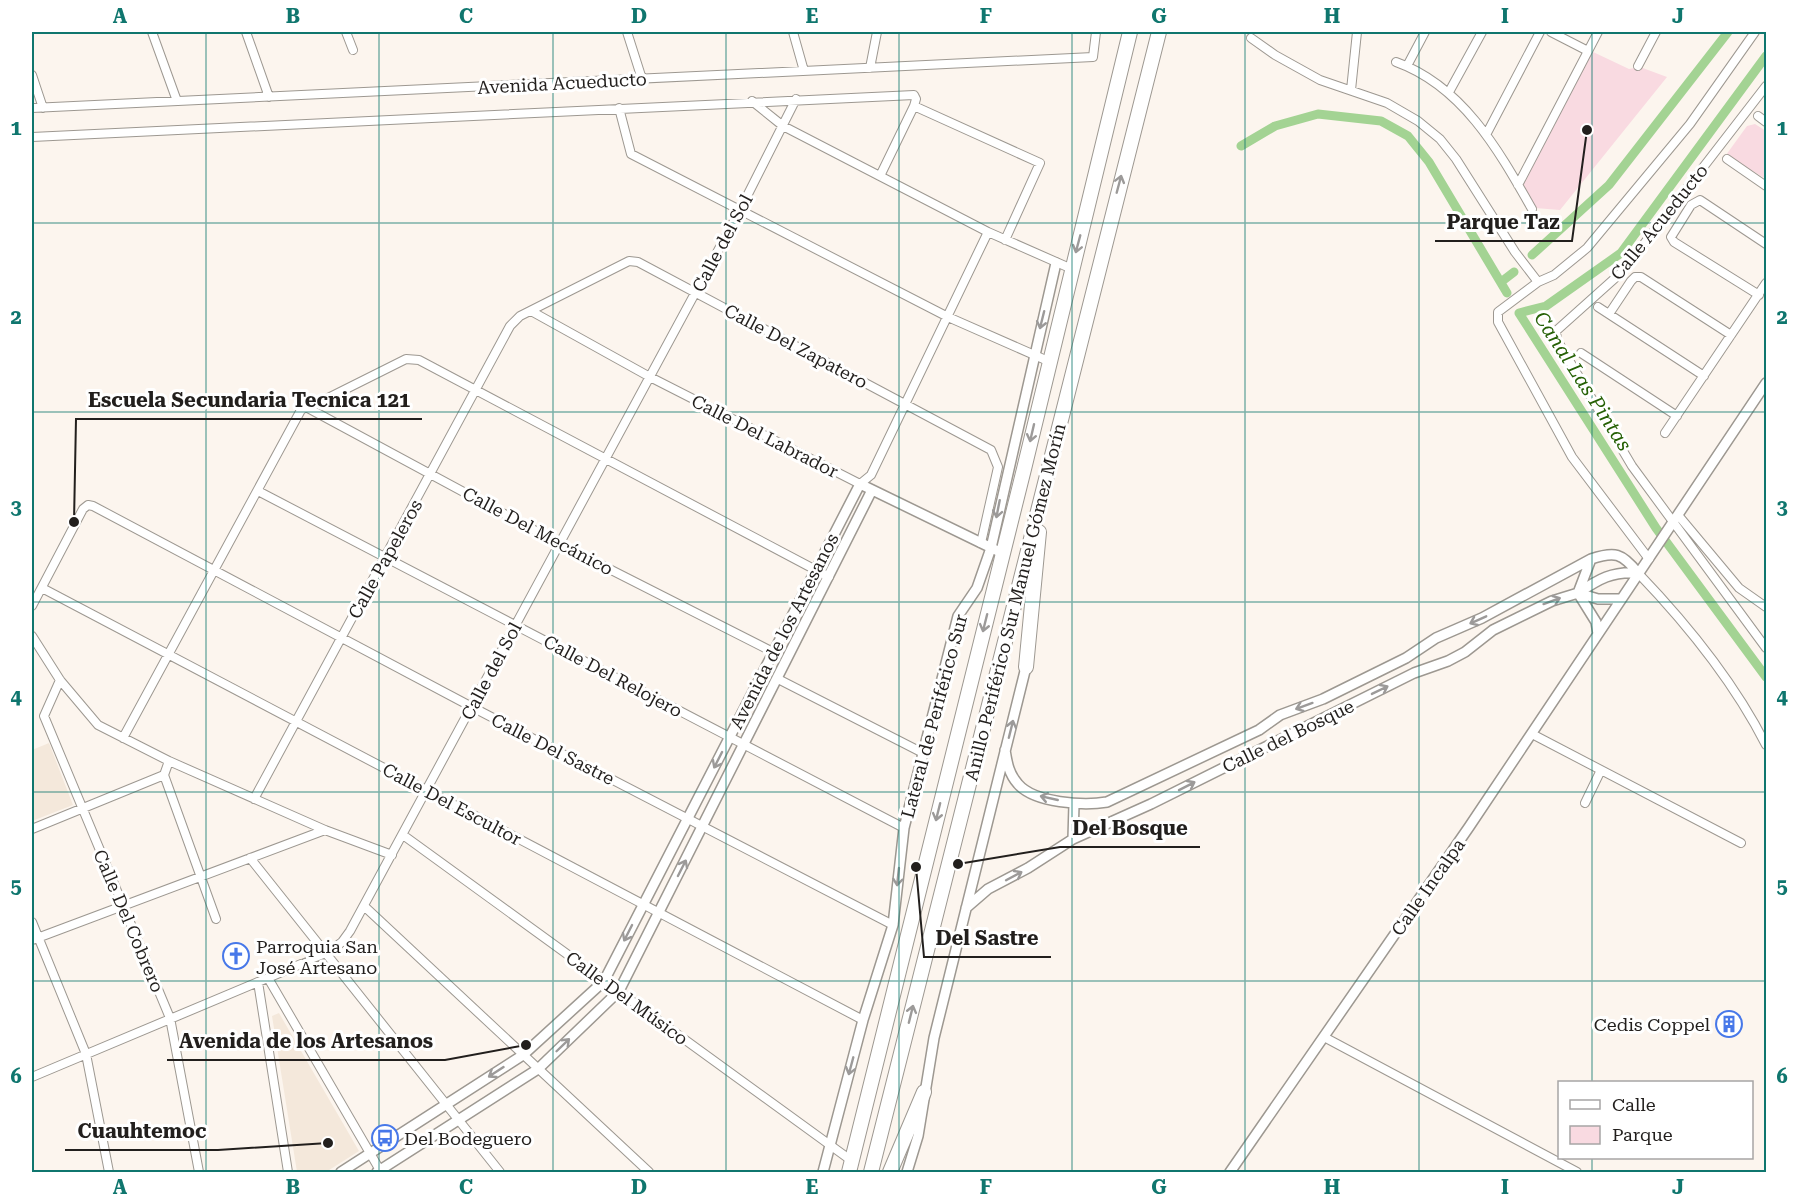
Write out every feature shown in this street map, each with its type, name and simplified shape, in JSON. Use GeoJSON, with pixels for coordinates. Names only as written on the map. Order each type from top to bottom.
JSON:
{"type":"FeatureCollection","features":[{"type":"Feature","properties":{"kind":"highway","name":"Anillo Periférico Sur Manuel Gómez Morín"},"geometry":{"type":"LineString","coordinates":[[850,1167],[991,548],[1048,361],[1130,32]]}},
{"type":"Feature","properties":{"kind":"highway","name":"Anillo Periférico Sur Manuel Gómez Morín"},"geometry":{"type":"LineString","coordinates":[[871,1173],[1159,32]]}},
{"type":"Feature","properties":{"kind":"highway"},"geometry":{"type":"LineString","coordinates":[[1026,667],[1044,485]]}},
{"type":"Feature","properties":{"kind":"highway"},"geometry":{"type":"LineString","coordinates":[[890,1173],[924,1092]]}},
{"type":"Feature","properties":{"kind":"street"},"geometry":{"type":"LineString","coordinates":[[152,32],[177,101]]}},
{"type":"Feature","properties":{"kind":"street"},"geometry":{"type":"LineString","coordinates":[[246,32],[269,97]]}},
{"type":"Feature","properties":{"kind":"street"},"geometry":{"type":"LineString","coordinates":[[346,32],[352,50]]}},
{"type":"Feature","properties":{"kind":"street"},"geometry":{"type":"LineString","coordinates":[[627,32],[642,79]]}},
{"type":"Feature","properties":{"kind":"street"},"geometry":{"type":"LineString","coordinates":[[793,32],[804,71]]}},
{"type":"Feature","properties":{"kind":"street"},"geometry":{"type":"LineString","coordinates":[[870,68],[877,32]]}},
{"type":"Feature","properties":{"kind":"street","name":"Avenida Acueducto"},"geometry":{"type":"LineString","coordinates":[[32,108],[1093,57],[1096,32]]}},
{"type":"Feature","properties":{"kind":"street"},"geometry":{"type":"LineString","coordinates":[[1351,90],[1357,32]]}},
{"type":"Feature","properties":{"kind":"street"},"geometry":{"type":"LineString","coordinates":[[1407,66],[1425,32]]}},
{"type":"Feature","properties":{"kind":"street"},"geometry":{"type":"LineString","coordinates":[[1449,92],[1482,32]]}},
{"type":"Feature","properties":{"kind":"street"},"geometry":{"type":"LineString","coordinates":[[1487,133],[1540,32]]}},
{"type":"Feature","properties":{"kind":"street"},"geometry":{"type":"LineString","coordinates":[[1551,32],[1588,51]]}},
{"type":"Feature","properties":{"kind":"street"},"geometry":{"type":"LineString","coordinates":[[1518,185],[1598,32]]}},
{"type":"Feature","properties":{"kind":"street"},"geometry":{"type":"LineString","coordinates":[[1638,66],[1656,32]]}},
{"type":"Feature","properties":{"kind":"street"},"geometry":{"type":"LineString","coordinates":[[1649,559],[1572,457],[1498,322],[1498,312],[1538,282],[1554,275],[1587,248],[1690,124],[1755,32]]}},
{"type":"Feature","properties":{"kind":"street"},"geometry":{"type":"LineString","coordinates":[[1251,38],[1275,55],[1320,80],[1387,103],[1418,121],[1440,139],[1456,159],[1515,252],[1538,282]]}},
{"type":"Feature","properties":{"kind":"street"},"geometry":{"type":"LineString","coordinates":[[1396,62],[1407,66],[1449,92],[1487,133],[1532,209]]}},
{"type":"Feature","properties":{"kind":"street"},"geometry":{"type":"LineString","coordinates":[[32,75],[43,108]]}},
{"type":"Feature","properties":{"kind":"street","name":"Calle Acueducto"},"geometry":{"type":"LineString","coordinates":[[1767,86],[1623,271],[1556,331],[1557,340],[1632,466],[1676,518],[1767,648]]}},
{"type":"Feature","properties":{"kind":"street","name":"Avenida Acueducto"},"geometry":{"type":"LineString","coordinates":[[32,137],[796,99],[914,95],[916,99],[914,106]]}},
{"type":"Feature","properties":{"kind":"street","name":"Calle del Sol"},"geometry":{"type":"LineString","coordinates":[[32,1077],[326,954],[342,942],[403,835],[606,459],[740,210],[796,99]]}},
{"type":"Feature","properties":{"kind":"street"},"geometry":{"type":"LineString","coordinates":[[752,101],[783,126],[988,232],[1071,269]]}},
{"type":"Feature","properties":{"kind":"street"},"geometry":{"type":"LineString","coordinates":[[880,177],[914,106],[1040,163],[1005,240]]}},
{"type":"Feature","properties":{"kind":"street"},"geometry":{"type":"LineString","coordinates":[[619,108],[631,154],[948,317],[1048,361]]}},
{"type":"Feature","properties":{"kind":"street"},"geometry":{"type":"LineString","coordinates":[[1758,116],[1767,122]]}},
{"type":"Feature","properties":{"kind":"street"},"geometry":{"type":"LineString","coordinates":[[1727,159],[1767,186]]}},
{"type":"Feature","properties":{"kind":"street"},"geometry":{"type":"LineString","coordinates":[[1759,295],[1674,242],[1671,237],[1691,205],[1700,200],[1767,244]]}},
{"type":"Feature","properties":{"kind":"street","name":"Avenida de los Artesanos"},"geometry":{"type":"LineString","coordinates":[[341,1173],[523,1055],[604,981],[860,484],[871,475],[988,232]]}},
{"type":"Feature","properties":{"kind":"street","name":"Calle Del Zapatero"},"geometry":{"type":"LineString","coordinates":[[515,319],[633,260],[991,450],[998,468],[991,548]]}},
{"type":"Feature","properties":{"kind":"street","name":"Lateral de Periférico Sur"},"geometry":{"type":"LineString","coordinates":[[823,1173],[863,1020],[893,925],[904,828],[958,616],[977,588],[991,548],[1033,355],[1056,263]]}},
{"type":"Feature","properties":{"kind":"street"},"geometry":{"type":"LineString","coordinates":[[1609,314],[1631,281],[1641,276],[1731,335]]}},
{"type":"Feature","properties":{"kind":"street"},"geometry":{"type":"LineString","coordinates":[[1665,433],[1767,283]]}},
{"type":"Feature","properties":{"kind":"street"},"geometry":{"type":"LineString","coordinates":[[1598,307],[1704,376]]}},
{"type":"Feature","properties":{"kind":"street","name":"Calle Del Labrador"},"geometry":{"type":"LineString","coordinates":[[531,311],[650,377],[991,548]]}},
{"type":"Feature","properties":{"kind":"street","name":"Calle Papeleros"},"geometry":{"type":"LineString","coordinates":[[254,799],[515,319]]}},
{"type":"Feature","properties":{"kind":"street"},"geometry":{"type":"LineString","coordinates":[[1581,353],[1677,416]]}},
{"type":"Feature","properties":{"kind":"street"},"geometry":{"type":"LineString","coordinates":[[123,738],[301,410],[406,359],[413,358],[476,390],[829,578]]}},
{"type":"Feature","properties":{"kind":"street"},"geometry":{"type":"LineString","coordinates":[[1767,383],[1657,549],[1638,573],[1678,615],[1755,722],[1767,745]]}},
{"type":"Feature","properties":{"kind":"street","name":"Calle Del Mecánico"},"geometry":{"type":"LineString","coordinates":[[308,407],[560,544],[773,652]]}},
{"type":"Feature","properties":{"kind":"street","name":"Avenida de los Artesanos"},"geometry":{"type":"LineString","coordinates":[[380,1172],[538,1069],[619,992],[872,490],[871,475]]}},
{"type":"Feature","properties":{"kind":"street","name":"Calle Del Relojero"},"geometry":{"type":"LineString","coordinates":[[258,491],[904,828]]}},
{"type":"Feature","properties":{"kind":"street","name":"Calle Del Sastre"},"geometry":{"type":"LineString","coordinates":[[42,588],[88,505],[893,925]]}},
{"type":"Feature","properties":{"kind":"street"},"geometry":{"type":"LineString","coordinates":[[1676,518],[1740,588],[1767,607]]}},
{"type":"Feature","properties":{"kind":"street","name":"Calle del Bosque"},"geometry":{"type":"LineString","coordinates":[[1005,750],[1012,777],[1027,793],[1084,806],[1107,802],[1258,730],[1280,715],[1323,699],[1406,658],[1436,638],[1482,618],[1591,559],[1610,552],[1621,556],[1638,573]]}},
{"type":"Feature","properties":{"kind":"street"},"geometry":{"type":"LineString","coordinates":[[1578,593],[1591,559]]}},
{"type":"Feature","properties":{"kind":"street","name":"Calle del Bosque"},"geometry":{"type":"LineString","coordinates":[[966,908],[988,890],[1073,839],[1151,804],[1414,673],[1448,661],[1465,652],[1492,630],[1521,615],[1578,593],[1604,575],[1621,572],[1638,573]]}},
{"type":"Feature","properties":{"kind":"street","name":"Calle Incalpa"},"geometry":{"type":"LineString","coordinates":[[1230,1173],[1532,734],[1638,573]]}},
{"type":"Feature","properties":{"kind":"street"},"geometry":{"type":"LineString","coordinates":[[32,606],[42,588]]}},
{"type":"Feature","properties":{"kind":"street","name":"Calle Del Escultor"},"geometry":{"type":"LineString","coordinates":[[42,588],[863,1020]]}},
{"type":"Feature","properties":{"kind":"street"},"geometry":{"type":"LineString","coordinates":[[1578,593],[1598,599],[1620,599]]}},
{"type":"Feature","properties":{"kind":"street"},"geometry":{"type":"LineString","coordinates":[[1578,593],[1596,622],[1598,634]]}},
{"type":"Feature","properties":{"kind":"street"},"geometry":{"type":"LineString","coordinates":[[32,636],[60,680],[98,725],[169,761],[254,799],[325,830],[392,855]]}},
{"type":"Feature","properties":{"kind":"street"},"geometry":{"type":"LineString","coordinates":[[907,1173],[918,1136],[924,1092],[966,908],[1026,667]]}},
{"type":"Feature","properties":{"kind":"street"},"geometry":{"type":"LineString","coordinates":[[778,679],[923,753]]}},
{"type":"Feature","properties":{"kind":"street","name":"Calle Del Cobrero"},"geometry":{"type":"LineString","coordinates":[[60,680],[44,716],[170,1018],[199,1173]]}},
{"type":"Feature","properties":{"kind":"street"},"geometry":{"type":"LineString","coordinates":[[1532,734],[1741,843]]}},
{"type":"Feature","properties":{"kind":"street"},"geometry":{"type":"LineString","coordinates":[[169,761],[164,775],[216,919]]}},
{"type":"Feature","properties":{"kind":"street"},"geometry":{"type":"LineString","coordinates":[[1585,803],[1601,770]]}},
{"type":"Feature","properties":{"kind":"street"},"geometry":{"type":"LineString","coordinates":[[32,829],[164,775]]}},
{"type":"Feature","properties":{"kind":"street"},"geometry":{"type":"LineString","coordinates":[[1073,839],[1074,804]]}},
{"type":"Feature","properties":{"kind":"street"},"geometry":{"type":"LineString","coordinates":[[35,939],[325,830]]}},
{"type":"Feature","properties":{"kind":"street","name":"Calle Del Músico"},"geometry":{"type":"LineString","coordinates":[[403,835],[830,1145],[850,1167]]}},
{"type":"Feature","properties":{"kind":"street"},"geometry":{"type":"LineString","coordinates":[[250,858],[500,1173]]}},
{"type":"Feature","properties":{"kind":"street"},"geometry":{"type":"LineString","coordinates":[[364,906],[649,1173]]}},
{"type":"Feature","properties":{"kind":"street"},"geometry":{"type":"LineString","coordinates":[[32,922],[35,939],[86,1054],[109,1173]]}},
{"type":"Feature","properties":{"kind":"street"},"geometry":{"type":"LineString","coordinates":[[268,978],[380,1172]]}},
{"type":"Feature","properties":{"kind":"street"},"geometry":{"type":"LineString","coordinates":[[258,982],[288,1173]]}},
{"type":"Feature","properties":{"kind":"street"},"geometry":{"type":"LineString","coordinates":[[1324,1037],[1576,1173]]}},
{"type":"Feature","properties":{"kind":"shaded area"},"geometry":{"type":"Polygon","coordinates":[[[49,743],[73,805],[32,821],[32,750],[49,743]]]}},
{"type":"Feature","properties":{"kind":"shaded area"},"geometry":{"type":"Polygon","coordinates":[[[279,1013],[359,1151],[326,1172],[297,1172],[272,1016],[279,1013]]]}},
{"type":"Feature","properties":{"kind":"green space"},"geometry":{"type":"Polygon","coordinates":[[[1591,51],[1629,69],[1640,67],[1667,77],[1560,210],[1535,208],[1521,183],[1591,51]]]}},
{"type":"Feature","properties":{"kind":"green space"},"geometry":{"type":"Polygon","coordinates":[[[1755,124],[1766,131],[1766,179],[1726,155],[1747,126],[1755,124]]]}},
{"type":"Feature","properties":{"kind":"waterway"},"geometry":{"type":"LineString","coordinates":[[1532,255],[1609,185],[1728,32]]}},
{"type":"Feature","properties":{"kind":"waterway","name":"Canal Las Pintas"},"geometry":{"type":"LineString","coordinates":[[1766,56],[1621,253],[1546,306],[1519,313],[1656,528],[1766,677]]}},
{"type":"Feature","properties":{"kind":"waterway"},"geometry":{"type":"LineString","coordinates":[[1241,146],[1275,126],[1318,114],[1381,121],[1408,136],[1429,162],[1507,293]]}},
{"type":"Feature","properties":{"kind":"waterway"},"geometry":{"type":"LineString","coordinates":[[1501,282],[1514,272]]}},
{"type":"Feature","properties":{"kind":"place","name":"Parque Taz"},"geometry":{"type":"Point","coordinates":[1587,130]}},
{"type":"Feature","properties":{"kind":"place","name":"Escuela Secundaria Tecnica 121"},"geometry":{"type":"Point","coordinates":[74,522]}},
{"type":"Feature","properties":{"kind":"place","name":"Del Bosque"},"geometry":{"type":"Point","coordinates":[958,864]}},
{"type":"Feature","properties":{"kind":"place","name":"Del Sastre"},"geometry":{"type":"Point","coordinates":[916,867]}},
{"type":"Feature","properties":{"kind":"place","name":"Parroquia San José Artesano"},"geometry":{"type":"Point","coordinates":[236,956]}},
{"type":"Feature","properties":{"kind":"place","name":"Cedis Coppel"},"geometry":{"type":"Point","coordinates":[1729,1024]}},
{"type":"Feature","properties":{"kind":"place","name":"Avenida de los Artesanos"},"geometry":{"type":"Point","coordinates":[526,1045]}},
{"type":"Feature","properties":{"kind":"place","name":"Del Bodeguero"},"geometry":{"type":"Point","coordinates":[385,1138]}},
{"type":"Feature","properties":{"kind":"place","name":"Cuauhtemoc"},"geometry":{"type":"Point","coordinates":[328,1143]}}]}
